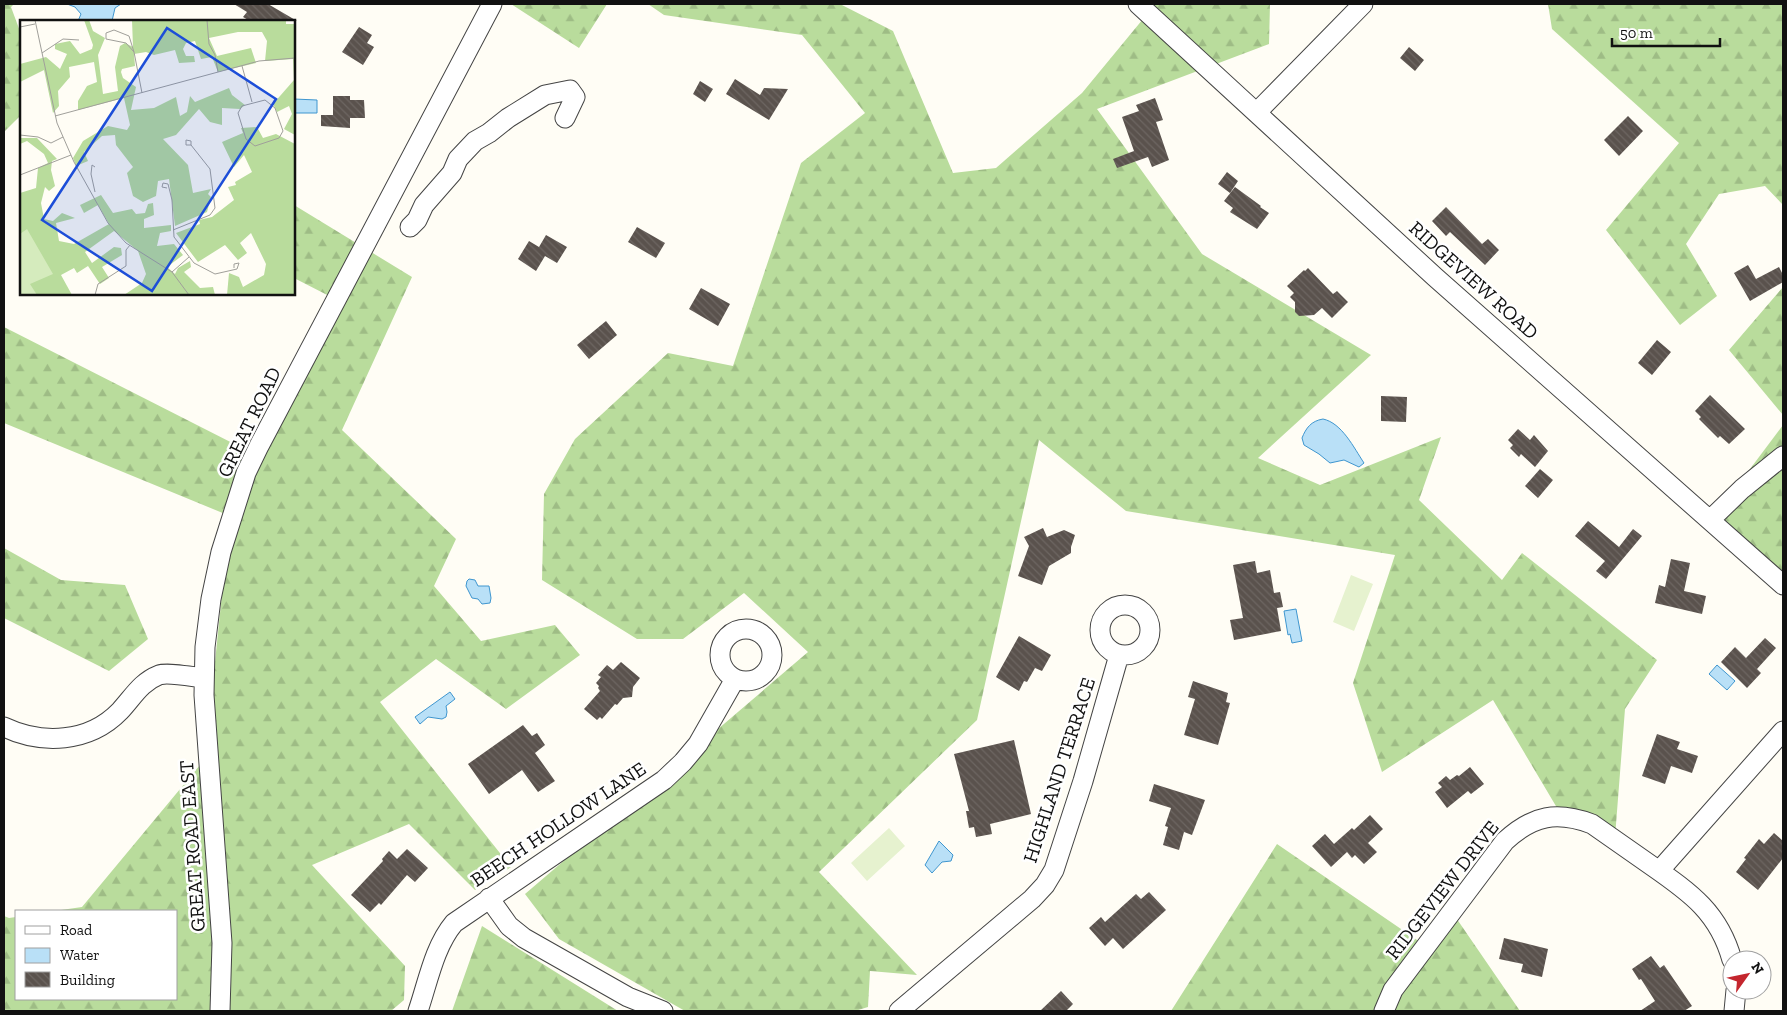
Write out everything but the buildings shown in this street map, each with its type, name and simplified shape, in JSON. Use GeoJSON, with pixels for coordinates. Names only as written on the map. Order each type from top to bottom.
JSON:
{"type":"FeatureCollection","features":[{"type":"Feature","properties":{"kind":"street","name":"GREAT ROAD"},"geometry":{"type":"LineString","coordinates":[[204,678],[205,646],[220,552],[246,473],[492,4]]}},
{"type":"Feature","properties":{"kind":"street","name":"RIDGEVIEW ROAD"},"geometry":{"type":"LineString","coordinates":[[1138,4],[1435,277],[1783,585]]}},
{"type":"Feature","properties":{"kind":"street"},"geometry":{"type":"LineString","coordinates":[[1257,112],[1363,4]]}},
{"type":"Feature","properties":{"kind":"street"},"geometry":{"type":"LineString","coordinates":[[410,227],[417,220],[424,205],[452,173],[458,159],[475,141],[545,95],[570,90],[575,97],[565,118]]}},
{"type":"Feature","properties":{"kind":"street"},"geometry":{"type":"LineString","coordinates":[[1710,520],[1742,489],[1783,456]]}},
{"type":"Feature","properties":{"kind":"street","name":"HIGHLAND TERRACE"},"geometry":{"type":"LineString","coordinates":[[899,1011],[1045,885],[1054,870],[1083,781],[1119,655]]}},
{"type":"Feature","properties":{"kind":"street"},"geometry":{"type":"LineString","coordinates":[[4,727],[32,737],[52,739],[73,737],[91,731],[106,723],[119,712],[144,683],[161,674],[204,678]]}},
{"type":"Feature","properties":{"kind":"street","name":"GREAT ROAD EAST"},"geometry":{"type":"LineString","coordinates":[[204,678],[222,943],[220,1011]]}},
{"type":"Feature","properties":{"kind":"street","name":"BEECH HOLLOW LANE"},"geometry":{"type":"LineString","coordinates":[[418,1011],[440,945],[454,923],[664,780],[698,744],[735,679]]}},
{"type":"Feature","properties":{"kind":"street"},"geometry":{"type":"LineString","coordinates":[[1658,871],[1783,731]]}},
{"type":"Feature","properties":{"kind":"street","name":"RIDGEVIEW DRIVE"},"geometry":{"type":"LineString","coordinates":[[1384,1011],[1393,990],[1505,841],[1530,822],[1545,818],[1561,816],[1576,818],[1592,824],[1686,889],[1708,910],[1720,928],[1729,950]]}},
{"type":"Feature","properties":{"kind":"street"},"geometry":{"type":"LineString","coordinates":[[489,898],[509,926],[524,938],[628,997],[662,1011]]}},
{"type":"Feature","properties":{"kind":"green space"},"geometry":{"type":"Polygon","coordinates":[[[4,4],[14,4],[11,7],[20,31],[20,116],[4,132],[4,4]]]}},
{"type":"Feature","properties":{"kind":"green space"},"geometry":{"type":"Polygon","coordinates":[[[511,4],[607,4],[579,48],[511,4]]]}},
{"type":"Feature","properties":{"kind":"green space"},"geometry":{"type":"Polygon","coordinates":[[[648,4],[840,4],[893,31],[953,173],[996,168],[1082,93],[1143,19],[1127,4],[1270,4],[1269,44],[1097,109],[1202,254],[1371,355],[1258,458],[1320,485],[1441,437],[1419,500],[1502,580],[1522,553],[1657,660],[1625,709],[1615,837],[1566,823],[1493,700],[1382,772],[1353,683],[1395,555],[1126,511],[1039,440],[977,720],[819,872],[917,975],[870,971],[868,1007],[855,1011],[685,1011],[559,939],[525,894],[808,652],[744,593],[683,639],[637,639],[542,580],[544,494],[575,439],[668,353],[733,366],[801,163],[865,113],[802,35],[664,15],[648,4]]]}},
{"type":"Feature","properties":{"kind":"green space"},"geometry":{"type":"Polygon","coordinates":[[[1548,4],[1783,4],[1783,205],[1765,186],[1719,194],[1686,244],[1717,296],[1680,325],[1606,230],[1679,143],[1552,29],[1548,4]]]}},
{"type":"Feature","properties":{"kind":"green space"},"geometry":{"type":"Polygon","coordinates":[[[295,206],[412,277],[342,430],[456,539],[434,586],[481,641],[555,625],[580,655],[506,709],[436,659],[380,702],[511,867],[475,890],[409,824],[312,865],[405,966],[404,1000],[391,1011],[4,1011],[4,916],[15,917],[15,1000],[178,1000],[178,910],[61,910],[82,907],[205,759],[230,516],[4,423],[4,327],[256,455],[337,300],[295,279],[295,206]]]}},
{"type":"Feature","properties":{"kind":"green space"},"geometry":{"type":"Polygon","coordinates":[[[1783,287],[1783,415],[1729,350],[1783,287]]]}},
{"type":"Feature","properties":{"kind":"green space"},"geometry":{"type":"Polygon","coordinates":[[[1783,425],[1783,585],[1714,517],[1783,425]]]}},
{"type":"Feature","properties":{"kind":"green space"},"geometry":{"type":"Polygon","coordinates":[[[4,548],[61,580],[125,585],[148,639],[109,671],[4,618],[4,548]]]}},
{"type":"Feature","properties":{"kind":"green space"},"geometry":{"type":"Polygon","coordinates":[[[1351,575],[1373,584],[1354,631],[1333,622],[1351,575]]]}},
{"type":"Feature","properties":{"kind":"green space"},"geometry":{"type":"Polygon","coordinates":[[[889,828],[905,846],[867,881],[851,863],[889,828]]]}},
{"type":"Feature","properties":{"kind":"green space"},"geometry":{"type":"Polygon","coordinates":[[[1277,844],[1420,942],[1450,909],[1520,1011],[1171,1011],[1277,844]]]}},
{"type":"Feature","properties":{"kind":"green space"},"geometry":{"type":"Polygon","coordinates":[[[482,926],[618,1011],[452,1011],[482,926]]]}},
{"type":"Feature","properties":{"kind":"water"},"geometry":{"type":"Polygon","coordinates":[[[67,4],[121,4],[115,8],[112,20],[78,20],[81,14],[75,7],[67,4]]]}},
{"type":"Feature","properties":{"kind":"water"},"geometry":{"type":"Polygon","coordinates":[[[295,99],[317,100],[317,113],[295,113],[295,99]]]}},
{"type":"Feature","properties":{"kind":"water"},"geometry":{"type":"Polygon","coordinates":[[[1323,419],[1330,421],[1342,431],[1364,463],[1359,467],[1344,460],[1330,463],[1304,445],[1302,438],[1307,428],[1315,421],[1323,419]]]}},
{"type":"Feature","properties":{"kind":"water"},"geometry":{"type":"Polygon","coordinates":[[[469,579],[475,580],[478,586],[489,586],[490,603],[482,604],[478,599],[472,598],[466,586],[469,579]]]}},
{"type":"Feature","properties":{"kind":"water"},"geometry":{"type":"Polygon","coordinates":[[[1296,609],[1302,641],[1292,643],[1290,634],[1288,635],[1284,611],[1296,609]]]}},
{"type":"Feature","properties":{"kind":"water"},"geometry":{"type":"Polygon","coordinates":[[[1717,665],[1735,681],[1727,690],[1709,674],[1717,665]]]}},
{"type":"Feature","properties":{"kind":"water"},"geometry":{"type":"Polygon","coordinates":[[[450,692],[455,699],[446,706],[446,717],[442,719],[428,717],[420,724],[415,717],[450,692]]]}},
{"type":"Feature","properties":{"kind":"water"},"geometry":{"type":"Polygon","coordinates":[[[939,841],[953,855],[951,861],[942,862],[932,873],[925,865],[939,841]]]}}]}
